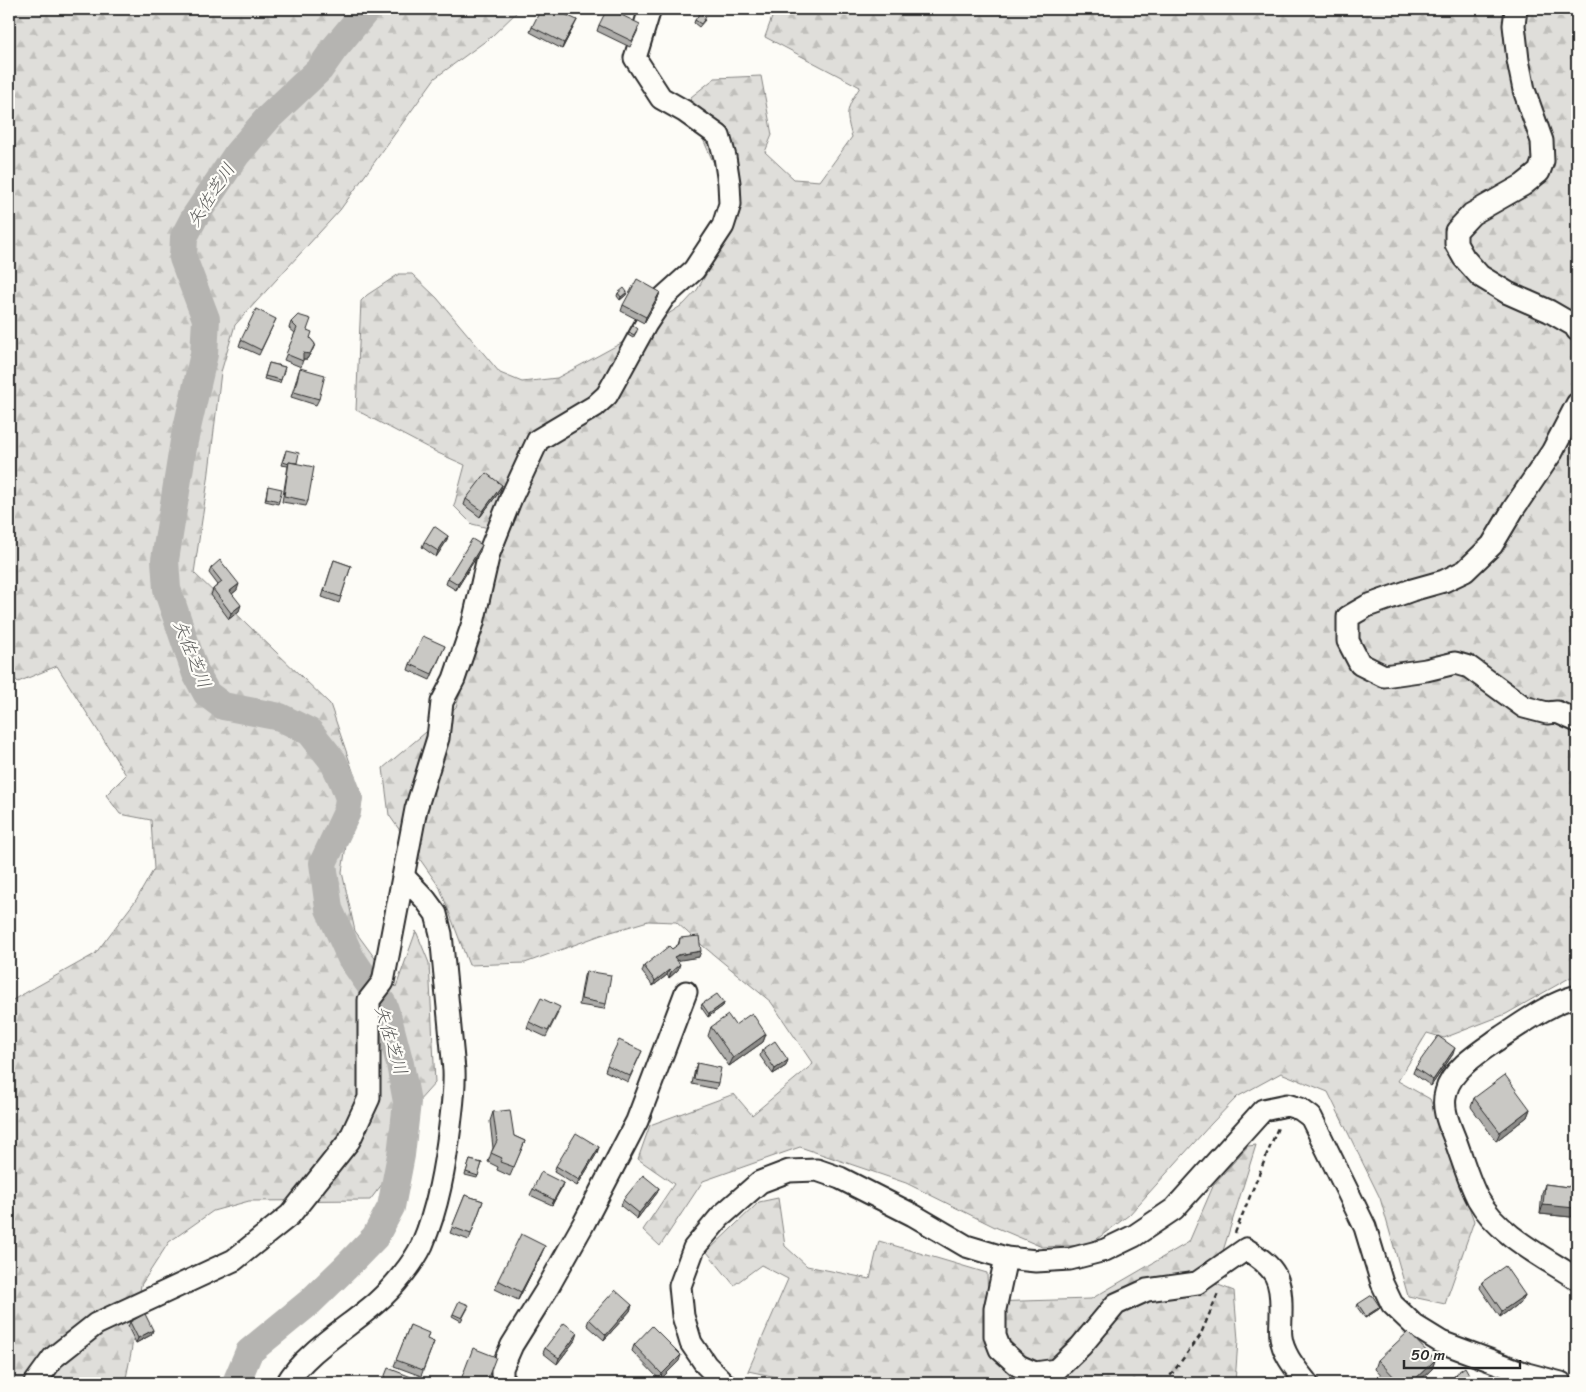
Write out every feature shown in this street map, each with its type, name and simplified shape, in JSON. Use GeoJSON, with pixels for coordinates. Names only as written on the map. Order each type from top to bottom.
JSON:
{"type":"FeatureCollection","features":[{"type":"Feature","properties":{"kind":"street"},"geometry":{"type":"LineString","coordinates":[[35,1383],[52,1358],[96,1324],[234,1260],[290,1215],[349,1141],[370,1098],[369,1000],[383,982],[416,809],[438,738],[442,702],[454,679],[472,623],[489,553],[511,498],[538,440],[595,406],[607,395],[646,324],[664,297],[694,270],[723,226],[730,204],[725,157],[719,136],[661,98],[635,58],[650,9]]}},
{"type":"Feature","properties":{"kind":"street"},"geometry":{"type":"LineString","coordinates":[[1516,9],[1514,25],[1518,60],[1524,90],[1542,141],[1543,161],[1539,172],[1523,185],[1472,214],[1456,230],[1456,244],[1464,258],[1480,276],[1508,293],[1556,314],[1575,326],[1577,330]]}},
{"type":"Feature","properties":{"kind":"street"},"geometry":{"type":"LineString","coordinates":[[1577,404],[1552,452],[1514,508],[1492,545],[1465,571],[1444,581],[1367,606],[1348,617],[1348,641],[1360,664],[1384,676],[1426,670],[1455,663],[1469,667],[1524,707],[1547,712],[1558,712],[1577,720]]}},
{"type":"Feature","properties":{"kind":"street"},"geometry":{"type":"LineString","coordinates":[[287,1383],[303,1362],[378,1301],[398,1281],[421,1247],[434,1212],[446,1152],[455,1085],[453,1060],[441,934],[436,914],[404,877]]}},
{"type":"Feature","properties":{"kind":"street"},"geometry":{"type":"LineString","coordinates":[[502,1383],[502,1368],[512,1345],[547,1289],[584,1223],[637,1121],[686,992]]}},
{"type":"Feature","properties":{"kind":"street"},"geometry":{"type":"LineString","coordinates":[[1577,996],[1561,1000],[1540,1011],[1469,1059],[1456,1074],[1446,1091],[1444,1110],[1478,1199],[1494,1221],[1516,1239],[1577,1279]]}},
{"type":"Feature","properties":{"kind":"street"},"geometry":{"type":"LineString","coordinates":[[724,1383],[706,1365],[691,1343],[682,1316],[680,1286],[698,1242],[720,1217],[760,1182],[789,1171],[817,1170],[840,1178],[913,1214],[966,1246],[1006,1258],[1036,1262],[1070,1260],[1104,1250],[1134,1236],[1174,1209],[1263,1110],[1287,1105],[1300,1108],[1311,1117],[1365,1228],[1382,1283],[1392,1304],[1415,1326],[1441,1342],[1528,1379],[1561,1383]]}},
{"type":"Feature","properties":{"kind":"street"},"geometry":{"type":"LineString","coordinates":[[1006,1258],[995,1310],[995,1336],[1000,1349],[1019,1366],[1035,1373],[1056,1370],[1081,1346],[1116,1304],[1147,1290],[1197,1284],[1246,1249],[1264,1260],[1276,1275],[1282,1293],[1281,1338],[1288,1360],[1308,1383]]}},
{"type":"Feature","properties":{"kind":"path"},"geometry":{"type":"LineString","coordinates":[[1234,1238],[1287,1105]]}},
{"type":"Feature","properties":{"kind":"path"},"geometry":{"type":"LineString","coordinates":[[1165,1383],[1200,1336],[1223,1281],[1223,1264]]}},
{"type":"Feature","properties":{"kind":"green space"},"geometry":{"type":"Polygon","coordinates":[[[9,9],[520,9],[491,37],[435,78],[340,210],[235,325],[221,372],[194,573],[330,704],[356,780],[342,872],[355,931],[396,987],[416,931],[429,963],[435,1083],[400,1122],[386,1179],[370,1200],[249,1201],[213,1211],[169,1242],[141,1285],[125,1383],[9,1383],[9,1002],[95,954],[136,900],[154,869],[151,820],[120,814],[106,795],[126,775],[57,666],[18,682],[9,672],[9,9]]]}},
{"type":"Feature","properties":{"kind":"green space"},"geometry":{"type":"Polygon","coordinates":[[[775,9],[1577,9],[1577,978],[1571,977],[1506,1014],[1444,1038],[1427,1033],[1398,1081],[1430,1099],[1474,1221],[1445,1304],[1408,1296],[1380,1198],[1328,1092],[1281,1073],[1237,1097],[1129,1215],[1089,1245],[1042,1247],[995,1227],[906,1183],[800,1147],[703,1181],[660,1246],[643,1230],[674,1184],[638,1159],[650,1125],[734,1094],[752,1115],[813,1064],[771,1002],[676,922],[648,921],[601,935],[525,963],[469,965],[440,888],[389,815],[383,768],[456,707],[493,583],[501,531],[472,524],[454,506],[465,465],[356,410],[361,301],[399,274],[412,274],[437,298],[500,373],[522,382],[557,378],[625,341],[684,304],[697,290],[727,239],[733,206],[689,108],[691,97],[715,78],[761,76],[772,135],[765,152],[794,179],[820,181],[852,137],[848,122],[848,111],[860,87],[765,37],[775,9]]]}},
{"type":"Feature","properties":{"kind":"green space"},"geometry":{"type":"Polygon","coordinates":[[[1256,1145],[1213,1283],[1234,1291],[1238,1340],[1235,1383],[805,1383],[748,1371],[788,1279],[761,1265],[734,1285],[707,1252],[759,1202],[778,1198],[785,1246],[807,1266],[870,1279],[879,1241],[987,1273],[988,1302],[1091,1299],[1189,1242],[1214,1184],[1248,1146],[1256,1145]]]}},
{"type":"Feature","properties":{"kind":"building"},"geometry":{"type":"Polygon","coordinates":[[[541,9],[554,9],[577,20],[564,43],[532,27],[541,9]]]}},
{"type":"Feature","properties":{"kind":"building"},"geometry":{"type":"Polygon","coordinates":[[[607,9],[640,24],[632,41],[599,25],[607,9]]]}},
{"type":"Feature","properties":{"kind":"building"},"geometry":{"type":"Polygon","coordinates":[[[700,13],[706,17],[701,24],[695,20],[700,13]]]}},
{"type":"Feature","properties":{"kind":"building"},"geometry":{"type":"Polygon","coordinates":[[[637,279],[660,292],[646,317],[623,305],[637,279]]]}},
{"type":"Feature","properties":{"kind":"building"},"geometry":{"type":"Polygon","coordinates":[[[624,288],[627,292],[621,297],[618,293],[624,288]]]}},
{"type":"Feature","properties":{"kind":"building"},"geometry":{"type":"Polygon","coordinates":[[[256,309],[276,319],[261,350],[241,340],[256,309]]]}},
{"type":"Feature","properties":{"kind":"building"},"geometry":{"type":"Polygon","coordinates":[[[298,315],[311,319],[307,330],[312,332],[310,338],[315,344],[310,354],[303,353],[303,361],[286,354],[297,328],[291,322],[298,315]]]}},
{"type":"Feature","properties":{"kind":"building"},"geometry":{"type":"Polygon","coordinates":[[[633,325],[638,329],[634,335],[629,332],[633,325]]]}},
{"type":"Feature","properties":{"kind":"building"},"geometry":{"type":"Polygon","coordinates":[[[269,363],[285,367],[281,380],[265,376],[269,363]]]}},
{"type":"Feature","properties":{"kind":"building"},"geometry":{"type":"Polygon","coordinates":[[[300,368],[325,375],[319,399],[294,392],[300,368]]]}},
{"type":"Feature","properties":{"kind":"building"},"geometry":{"type":"Polygon","coordinates":[[[286,450],[299,453],[297,463],[289,462],[289,464],[283,462],[286,450]]]}},
{"type":"Feature","properties":{"kind":"building"},"geometry":{"type":"Polygon","coordinates":[[[289,462],[314,467],[308,501],[284,496],[289,462]]]}},
{"type":"Feature","properties":{"kind":"building"},"geometry":{"type":"Polygon","coordinates":[[[486,473],[502,485],[483,511],[466,499],[486,473]]]}},
{"type":"Feature","properties":{"kind":"building"},"geometry":{"type":"Polygon","coordinates":[[[268,486],[282,489],[279,501],[266,498],[268,486]]]}},
{"type":"Feature","properties":{"kind":"building"},"geometry":{"type":"Polygon","coordinates":[[[434,526],[448,536],[438,551],[424,542],[434,526]]]}},
{"type":"Feature","properties":{"kind":"building"},"geometry":{"type":"Polygon","coordinates":[[[472,539],[482,545],[458,584],[448,578],[472,539]]]}},
{"type":"Feature","properties":{"kind":"building"},"geometry":{"type":"Polygon","coordinates":[[[220,560],[239,584],[230,591],[241,605],[231,613],[213,589],[222,582],[211,568],[220,560]]]}},
{"type":"Feature","properties":{"kind":"building"},"geometry":{"type":"Polygon","coordinates":[[[334,560],[351,566],[341,597],[324,591],[334,560]]]}},
{"type":"Feature","properties":{"kind":"building"},"geometry":{"type":"Polygon","coordinates":[[[423,636],[445,646],[432,674],[410,664],[423,636]]]}},
{"type":"Feature","properties":{"kind":"building"},"geometry":{"type":"Polygon","coordinates":[[[699,936],[701,951],[674,957],[680,964],[671,972],[669,970],[655,981],[644,966],[669,946],[672,949],[679,944],[680,938],[699,936]]]}},
{"type":"Feature","properties":{"kind":"building"},"geometry":{"type":"Polygon","coordinates":[[[586,971],[611,975],[606,1004],[581,999],[586,971]]]}},
{"type":"Feature","properties":{"kind":"building"},"geometry":{"type":"Polygon","coordinates":[[[717,994],[724,1003],[709,1014],[702,1004],[717,994]]]}},
{"type":"Feature","properties":{"kind":"building"},"geometry":{"type":"Polygon","coordinates":[[[541,998],[560,1007],[548,1031],[529,1022],[541,998]]]}},
{"type":"Feature","properties":{"kind":"building"},"geometry":{"type":"Polygon","coordinates":[[[752,1013],[766,1034],[733,1058],[711,1027],[728,1015],[735,1025],[752,1013]]]}},
{"type":"Feature","properties":{"kind":"building"},"geometry":{"type":"Polygon","coordinates":[[[1438,1036],[1455,1048],[1433,1080],[1415,1068],[1438,1036]]]}},
{"type":"Feature","properties":{"kind":"building"},"geometry":{"type":"Polygon","coordinates":[[[619,1040],[642,1051],[630,1076],[607,1065],[619,1040]]]}},
{"type":"Feature","properties":{"kind":"building"},"geometry":{"type":"Polygon","coordinates":[[[775,1041],[788,1060],[775,1069],[762,1050],[775,1041]]]}},
{"type":"Feature","properties":{"kind":"building"},"geometry":{"type":"Polygon","coordinates":[[[697,1063],[721,1068],[718,1083],[694,1079],[697,1063]]]}},
{"type":"Feature","properties":{"kind":"building"},"geometry":{"type":"Polygon","coordinates":[[[1505,1075],[1530,1109],[1500,1132],[1474,1098],[1505,1075]]]}},
{"type":"Feature","properties":{"kind":"building"},"geometry":{"type":"Polygon","coordinates":[[[510,1110],[514,1136],[525,1141],[514,1167],[500,1162],[502,1158],[491,1153],[497,1141],[493,1112],[510,1110]]]}},
{"type":"Feature","properties":{"kind":"building"},"geometry":{"type":"Polygon","coordinates":[[[576,1133],[599,1147],[579,1180],[556,1166],[576,1133]]]}},
{"type":"Feature","properties":{"kind":"building"},"geometry":{"type":"Polygon","coordinates":[[[470,1160],[482,1163],[478,1176],[466,1172],[470,1160]]]}},
{"type":"Feature","properties":{"kind":"building"},"geometry":{"type":"Polygon","coordinates":[[[541,1172],[563,1183],[554,1200],[533,1189],[541,1172]]]}},
{"type":"Feature","properties":{"kind":"building"},"geometry":{"type":"Polygon","coordinates":[[[643,1175],[659,1188],[639,1213],[623,1200],[643,1175]]]}},
{"type":"Feature","properties":{"kind":"building"},"geometry":{"type":"Polygon","coordinates":[[[1577,1179],[1577,1206],[1575,1208],[1543,1205],[1545,1184],[1568,1187],[1577,1179]]]}},
{"type":"Feature","properties":{"kind":"building"},"geometry":{"type":"Polygon","coordinates":[[[465,1195],[483,1201],[471,1234],[452,1227],[465,1195]]]}},
{"type":"Feature","properties":{"kind":"building"},"geometry":{"type":"Polygon","coordinates":[[[521,1234],[545,1246],[521,1292],[498,1280],[521,1234]]]}},
{"type":"Feature","properties":{"kind":"building"},"geometry":{"type":"Polygon","coordinates":[[[1505,1266],[1525,1295],[1502,1311],[1482,1282],[1505,1266]]]}},
{"type":"Feature","properties":{"kind":"building"},"geometry":{"type":"Polygon","coordinates":[[[615,1290],[632,1305],[606,1335],[589,1319],[615,1290]]]}},
{"type":"Feature","properties":{"kind":"building"},"geometry":{"type":"Polygon","coordinates":[[[1372,1295],[1380,1307],[1366,1316],[1358,1304],[1372,1295]]]}},
{"type":"Feature","properties":{"kind":"building"},"geometry":{"type":"Polygon","coordinates":[[[459,1301],[469,1305],[462,1318],[453,1314],[459,1301]]]}},
{"type":"Feature","properties":{"kind":"building"},"geometry":{"type":"Polygon","coordinates":[[[145,1314],[153,1330],[138,1338],[130,1322],[145,1314]]]}},
{"type":"Feature","properties":{"kind":"building"},"geometry":{"type":"Polygon","coordinates":[[[564,1323],[578,1333],[559,1358],[545,1348],[564,1323]]]}},
{"type":"Feature","properties":{"kind":"building"},"geometry":{"type":"Polygon","coordinates":[[[410,1325],[429,1333],[427,1339],[434,1342],[423,1370],[396,1360],[410,1325]]]}},
{"type":"Feature","properties":{"kind":"building"},"geometry":{"type":"Polygon","coordinates":[[[652,1326],[681,1355],[662,1374],[634,1345],[652,1326]]]}},
{"type":"Feature","properties":{"kind":"building"},"geometry":{"type":"Polygon","coordinates":[[[1408,1332],[1435,1360],[1411,1383],[1400,1383],[1378,1360],[1408,1332]]]}},
{"type":"Feature","properties":{"kind":"building"},"geometry":{"type":"Polygon","coordinates":[[[473,1348],[496,1357],[486,1383],[460,1382],[473,1348]]]}},
{"type":"Feature","properties":{"kind":"building"},"geometry":{"type":"Polygon","coordinates":[[[1465,1367],[1470,1376],[1460,1382],[1455,1374],[1465,1367]]]}},
{"type":"Feature","properties":{"kind":"building"},"geometry":{"type":"Polygon","coordinates":[[[388,1368],[419,1380],[418,1383],[382,1383],[388,1368]]]}},
{"type":"Feature","properties":{"kind":"building"},"geometry":{"type":"Polygon","coordinates":[[[1372,1377],[1377,1383],[1363,1383],[1372,1377]]]}},
{"type":"Feature","properties":{"kind":"building"},"geometry":{"type":"Polygon","coordinates":[[[1505,1377],[1506,1383],[1476,1383],[1476,1382],[1505,1377]]]}},
{"type":"Feature","properties":{"kind":"building"},"geometry":{"type":"Polygon","coordinates":[[[1252,1379],[1272,1382],[1272,1383],[1251,1383],[1252,1379]]]}},
{"type":"Feature","properties":{"kind":"waterway","name":"矢佐芝川"},"geometry":{"type":"LineString","coordinates":[[236,1383],[249,1352],[310,1302],[375,1237],[391,1207],[401,1155],[407,1102],[400,1064],[383,1004],[351,958],[329,909],[323,863],[347,812],[349,798],[343,782],[333,761],[310,732],[280,717],[223,706],[207,694],[196,674],[167,589],[165,560],[184,441],[204,354],[206,319],[183,258],[184,237],[194,218],[237,154],[268,118],[320,69],[367,9]]}}]}
